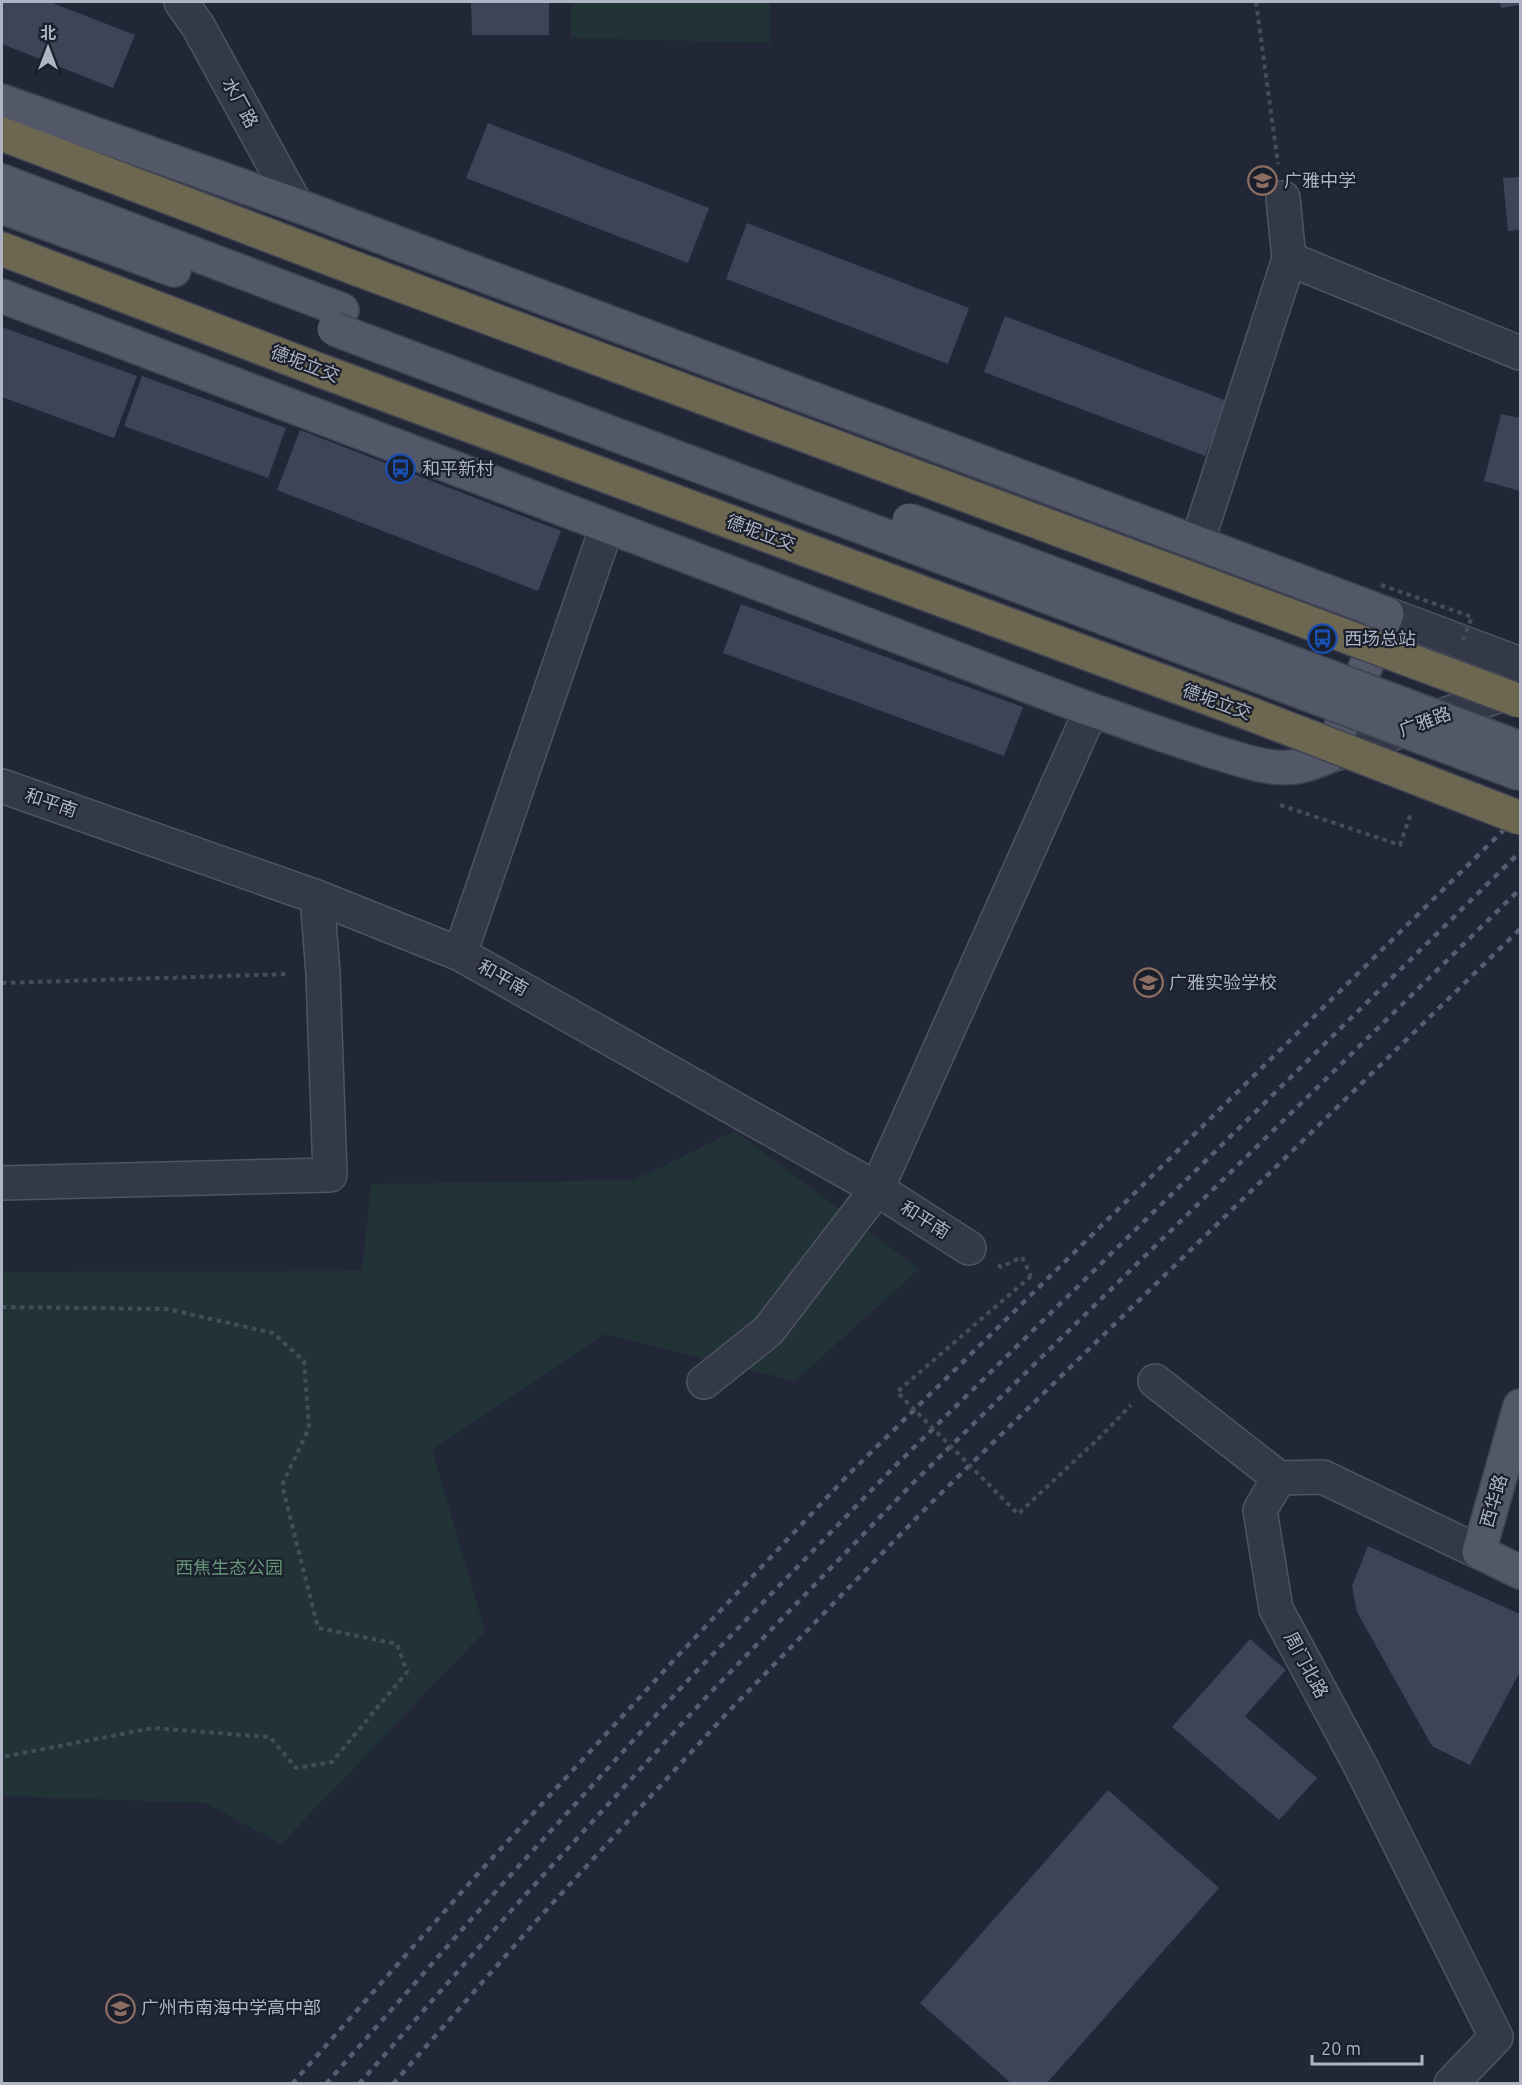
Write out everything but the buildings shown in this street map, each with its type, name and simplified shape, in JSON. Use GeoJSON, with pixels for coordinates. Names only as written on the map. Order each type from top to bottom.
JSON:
{"type":"FeatureCollection","features":[{"type":"Feature","properties":{"kind":"highway"},"geometry":{"type":"LineString","coordinates":[[2,134],[357,270],[1521,701]]}},
{"type":"Feature","properties":{"kind":"highway","name":"德坭立交"},"geometry":{"type":"LineString","coordinates":[[2,249],[319,370],[1221,703],[1521,818]]}},
{"type":"Feature","properties":{"kind":"main road"},"geometry":{"type":"LineString","coordinates":[[2,101],[296,205],[1197,543],[1384,600],[1329,756],[1295,767],[1273,767],[1251,763],[1185,743],[1086,708],[2,296]]}},
{"type":"Feature","properties":{"kind":"main road"},"geometry":{"type":"LineString","coordinates":[[2,181],[338,319],[1521,774]]}},
{"type":"Feature","properties":{"kind":"main road"},"geometry":{"type":"LineString","coordinates":[[2,207],[338,319],[1521,748]]}},
{"type":"Feature","properties":{"kind":"main road"},"geometry":{"type":"LineString","coordinates":[[1482,759],[1521,782]]}},
{"type":"Feature","properties":{"kind":"main road"},"geometry":{"type":"LineString","coordinates":[[1467,798],[1521,808]]}},
{"type":"Feature","properties":{"kind":"main road","name":"西华路"},"geometry":{"type":"LineString","coordinates":[[1521,1406],[1479,1552],[1521,1572]]}},
{"type":"Feature","properties":{"kind":"street","name":"水厂路"},"geometry":{"type":"LineString","coordinates":[[181,2],[198,26],[296,205]]}},
{"type":"Feature","properties":{"kind":"street"},"geometry":{"type":"LineString","coordinates":[[1197,543],[1289,259],[1283,198]]}},
{"type":"Feature","properties":{"kind":"street"},"geometry":{"type":"LineString","coordinates":[[1289,259],[1521,353]]}},
{"type":"Feature","properties":{"kind":"street"},"geometry":{"type":"LineString","coordinates":[[460,954],[607,526]]}},
{"type":"Feature","properties":{"kind":"street"},"geometry":{"type":"LineString","coordinates":[[1384,600],[1521,664]]}},
{"type":"Feature","properties":{"kind":"street","name":"广雅路"},"geometry":{"type":"LineString","coordinates":[[1329,756],[1521,688]]}},
{"type":"Feature","properties":{"kind":"street"},"geometry":{"type":"LineString","coordinates":[[704,1382],[768,1331],[877,1189],[1088,717],[1086,708]]}},
{"type":"Feature","properties":{"kind":"street","name":"和平南"},"geometry":{"type":"LineString","coordinates":[[2,786],[317,897],[460,954],[877,1189],[969,1248]]}},
{"type":"Feature","properties":{"kind":"street"},"geometry":{"type":"LineString","coordinates":[[2,1183],[330,1175],[323,973],[317,897]]}},
{"type":"Feature","properties":{"kind":"street"},"geometry":{"type":"LineString","coordinates":[[1155,1381],[1280,1478],[1323,1477],[1479,1552]]}},
{"type":"Feature","properties":{"kind":"street","name":"周门北路"},"geometry":{"type":"LineString","coordinates":[[1280,1478],[1260,1510],[1276,1609],[1360,1765],[1496,2037],[1451,2084]]}},
{"type":"Feature","properties":{"kind":"path"},"geometry":{"type":"LineString","coordinates":[[1256,2],[1283,198]]}},
{"type":"Feature","properties":{"kind":"path"},"geometry":{"type":"LineString","coordinates":[[1384,600],[1472,617],[1460,648]]}},
{"type":"Feature","properties":{"kind":"path"},"geometry":{"type":"LineString","coordinates":[[1273,802],[1400,845],[1413,807]]}},
{"type":"Feature","properties":{"kind":"path"},"geometry":{"type":"LineString","coordinates":[[2,982],[323,973]]}},
{"type":"Feature","properties":{"kind":"path"},"geometry":{"type":"LineString","coordinates":[[1031,1276],[897,1392],[1018,1514],[1098,1439],[1155,1381]]}},
{"type":"Feature","properties":{"kind":"path"},"geometry":{"type":"LineString","coordinates":[[2,1307],[167,1309],[273,1333],[304,1360],[309,1428],[282,1485],[318,1628],[397,1644],[407,1672],[332,1762],[296,1768],[270,1737],[153,1728],[2,1757]]}},
{"type":"Feature","properties":{"kind":"green space"},"geometry":{"type":"Polygon","coordinates":[[[571,2],[770,2],[770,43],[571,38],[571,2]]]}},
{"type":"Feature","properties":{"kind":"green space","name":"西焦生态公园"},"geometry":{"type":"Polygon","coordinates":[[[735,1131],[919,1269],[795,1381],[605,1334],[432,1450],[485,1631],[281,1844],[206,1803],[2,1796],[2,1272],[362,1271],[371,1184],[634,1180],[735,1131]]]}},
{"type":"Feature","properties":{"kind":"railway"},"geometry":{"type":"LineString","coordinates":[[292,2084],[474,1878],[850,1473],[1520,814]]}},
{"type":"Feature","properties":{"kind":"railway"},"geometry":{"type":"LineString","coordinates":[[326,2084],[497,1890],[690,1678],[892,1469],[1520,852]]}},
{"type":"Feature","properties":{"kind":"railway"},"geometry":{"type":"LineString","coordinates":[[359,2084],[517,1904],[710,1693],[911,1485],[1520,889]]}},
{"type":"Feature","properties":{"kind":"railway"},"geometry":{"type":"LineString","coordinates":[[393,2084],[538,1919],[729,1711],[930,1504],[1520,929]]}},
{"type":"Feature","properties":{"kind":"place","name":"广雅中学"},"geometry":{"type":"Point","coordinates":[1263,181]}},
{"type":"Feature","properties":{"kind":"place","name":"和平新村"},"geometry":{"type":"Point","coordinates":[401,469]}},
{"type":"Feature","properties":{"kind":"place","name":"西场总站"},"geometry":{"type":"Point","coordinates":[1323,639]}},
{"type":"Feature","properties":{"kind":"place","name":"广雅实验学校"},"geometry":{"type":"Point","coordinates":[1148,983]}},
{"type":"Feature","properties":{"kind":"place","name":"广州市南海中学高中部"},"geometry":{"type":"Point","coordinates":[120,2008]}}]}
